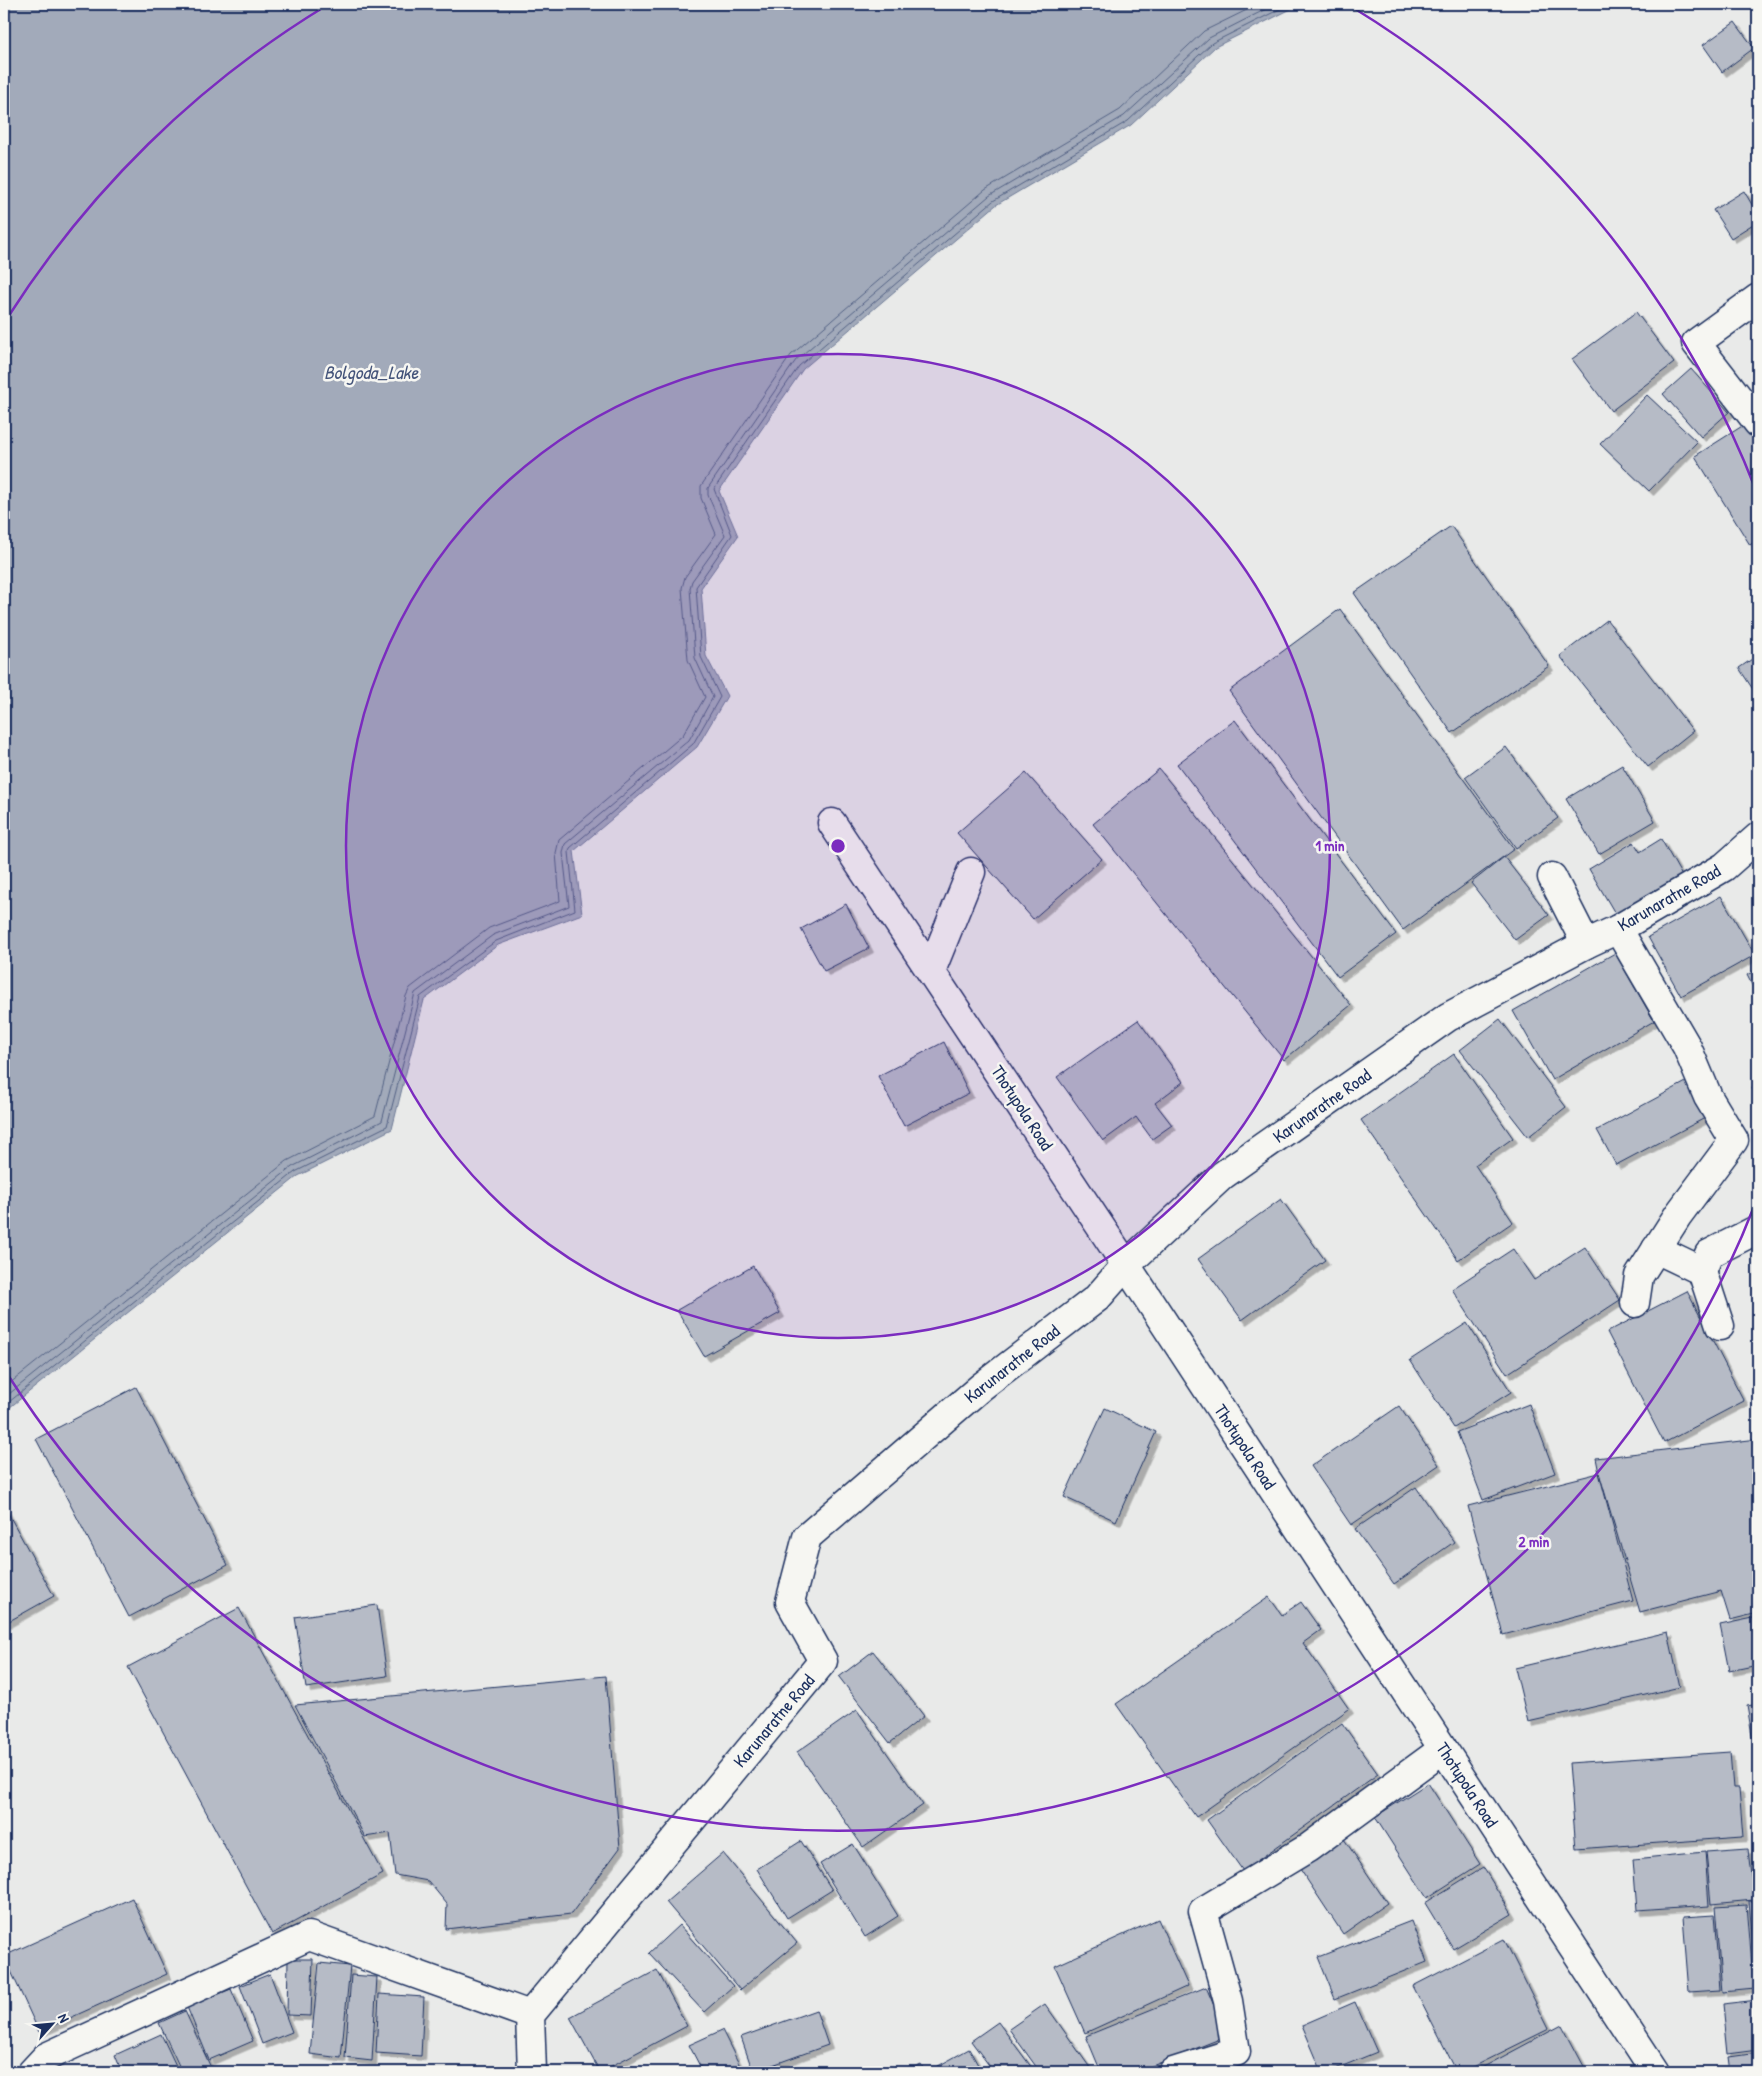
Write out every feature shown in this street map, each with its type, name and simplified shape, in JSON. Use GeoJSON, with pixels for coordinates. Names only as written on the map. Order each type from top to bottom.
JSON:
{"type":"FeatureCollection","features":[{"type":"Feature","properties":{"kind":"street"},"geometry":{"type":"LineString","coordinates":[[1758,298],[1696,343],[1758,423]]}},
{"type":"Feature","properties":{"kind":"street","name":"Thotupola Road"},"geometry":{"type":"LineString","coordinates":[[832,823],[1126,1265],[1655,2072]]}},
{"type":"Feature","properties":{"kind":"street","name":"Karunaratne Road"},"geometry":{"type":"LineString","coordinates":[[530,2016],[823,1661],[790,1602],[806,1537],[981,1387],[1096,1298],[1126,1265],[1223,1175],[1448,1017],[1618,929],[1724,867],[1758,837]]}},
{"type":"Feature","properties":{"kind":"street"},"geometry":{"type":"LineString","coordinates":[[931,971],[971,872]]}},
{"type":"Feature","properties":{"kind":"street"},"geometry":{"type":"LineString","coordinates":[[1552,878],[1586,944]]}},
{"type":"Feature","properties":{"kind":"street"},"geometry":{"type":"LineString","coordinates":[[1618,929],[1687,1047],[1708,1097],[1734,1140],[1688,1201],[1639,1276],[1635,1303]]}},
{"type":"Feature","properties":{"kind":"street"},"geometry":{"type":"LineString","coordinates":[[1720,1326],[1702,1272],[1709,1254],[1758,1229]]}},
{"type":"Feature","properties":{"kind":"street"},"geometry":{"type":"LineString","coordinates":[[1656,1249],[1702,1272]]}},
{"type":"Feature","properties":{"kind":"street"},"geometry":{"type":"LineString","coordinates":[[1173,2072],[1236,2052],[1228,2001],[1203,1911],[1308,1848],[1443,1749]]}},
{"type":"Feature","properties":{"kind":"street"},"geometry":{"type":"LineString","coordinates":[[32,2072],[46,2057],[309,1936],[530,2016],[532,2072]]}},
{"type":"Feature","properties":{"kind":"water","name":"Bolgoda_Lake"},"geometry":{"type":"Polygon","coordinates":[[[4,4],[1301,4],[1215,47],[1131,125],[996,205],[803,369],[719,491],[738,536],[701,588],[706,656],[727,696],[697,747],[574,851],[582,914],[498,945],[424,1000],[392,1129],[298,1176],[4,1412],[4,4]]]}},
{"type":"Feature","properties":{"kind":"building"},"geometry":{"type":"Polygon","coordinates":[[[1735,22],[1754,48],[1722,72],[1703,45],[1735,22]]]}},
{"type":"Feature","properties":{"kind":"building"},"geometry":{"type":"Polygon","coordinates":[[[1744,191],[1758,215],[1758,221],[1731,238],[1713,210],[1744,191]]]}},
{"type":"Feature","properties":{"kind":"building"},"geometry":{"type":"Polygon","coordinates":[[[1636,312],[1674,363],[1611,411],[1572,359],[1636,312]]]}},
{"type":"Feature","properties":{"kind":"building"},"geometry":{"type":"Polygon","coordinates":[[[1691,369],[1729,412],[1701,437],[1663,394],[1691,369]]]}},
{"type":"Feature","properties":{"kind":"building"},"geometry":{"type":"Polygon","coordinates":[[[1647,395],[1697,442],[1649,491],[1600,444],[1647,395]]]}},
{"type":"Feature","properties":{"kind":"building"},"geometry":{"type":"Polygon","coordinates":[[[1747,423],[1758,440],[1758,539],[1750,545],[1695,456],[1747,423]]]}},
{"type":"Feature","properties":{"kind":"building"},"geometry":{"type":"Polygon","coordinates":[[[1451,526],[1549,666],[1452,733],[1354,593],[1451,526]]]}},
{"type":"Feature","properties":{"kind":"building"},"geometry":{"type":"Polygon","coordinates":[[[1340,609],[1514,849],[1403,930],[1229,691],[1340,609]]]}},
{"type":"Feature","properties":{"kind":"building"},"geometry":{"type":"Polygon","coordinates":[[[1607,620],[1693,731],[1648,767],[1560,656],[1607,620]]]}},
{"type":"Feature","properties":{"kind":"building"},"geometry":{"type":"Polygon","coordinates":[[[1758,655],[1758,697],[1739,668],[1758,655]]]}},
{"type":"Feature","properties":{"kind":"building"},"geometry":{"type":"Polygon","coordinates":[[[1235,720],[1396,934],[1338,977],[1177,764],[1235,720]]]}},
{"type":"Feature","properties":{"kind":"building"},"geometry":{"type":"Polygon","coordinates":[[[1506,747],[1558,818],[1516,848],[1465,777],[1506,747]]]}},
{"type":"Feature","properties":{"kind":"building"},"geometry":{"type":"Polygon","coordinates":[[[1622,765],[1655,821],[1599,854],[1566,799],[1622,765]]]}},
{"type":"Feature","properties":{"kind":"building"},"geometry":{"type":"Polygon","coordinates":[[[1159,769],[1351,1005],[1284,1060],[1093,824],[1159,769]]]}},
{"type":"Feature","properties":{"kind":"building"},"geometry":{"type":"Polygon","coordinates":[[[1026,773],[1102,859],[1033,919],[957,833],[1026,773]]]}},
{"type":"Feature","properties":{"kind":"building"},"geometry":{"type":"Polygon","coordinates":[[[1661,839],[1682,876],[1616,915],[1589,869],[1634,842],[1640,852],[1661,839]]]}},
{"type":"Feature","properties":{"kind":"building"},"geometry":{"type":"Polygon","coordinates":[[[1504,857],[1549,915],[1515,940],[1471,883],[1504,857]]]}},
{"type":"Feature","properties":{"kind":"building"},"geometry":{"type":"Polygon","coordinates":[[[1721,896],[1755,955],[1681,996],[1648,937],[1721,896]]]}},
{"type":"Feature","properties":{"kind":"building"},"geometry":{"type":"Polygon","coordinates":[[[846,904],[869,948],[824,971],[801,929],[846,904]]]}},
{"type":"Feature","properties":{"kind":"building"},"geometry":{"type":"Polygon","coordinates":[[[1615,953],[1654,1021],[1552,1080],[1513,1011],[1615,953]]]}},
{"type":"Feature","properties":{"kind":"building"},"geometry":{"type":"Polygon","coordinates":[[[1758,969],[1758,997],[1747,975],[1758,969]]]}},
{"type":"Feature","properties":{"kind":"building"},"geometry":{"type":"Polygon","coordinates":[[[1500,1019],[1566,1107],[1528,1137],[1460,1050],[1500,1019]]]}},
{"type":"Feature","properties":{"kind":"building"},"geometry":{"type":"Polygon","coordinates":[[[1138,1020],[1183,1082],[1155,1103],[1172,1125],[1152,1139],[1136,1117],[1103,1141],[1057,1077],[1138,1020]]]}},
{"type":"Feature","properties":{"kind":"building"},"geometry":{"type":"Polygon","coordinates":[[[944,1042],[969,1093],[904,1126],[878,1076],[944,1042]]]}},
{"type":"Feature","properties":{"kind":"building"},"geometry":{"type":"Polygon","coordinates":[[[1454,1054],[1513,1138],[1475,1165],[1513,1222],[1458,1260],[1361,1120],[1454,1054]]]}},
{"type":"Feature","properties":{"kind":"building"},"geometry":{"type":"Polygon","coordinates":[[[1686,1082],[1705,1118],[1616,1165],[1597,1130],[1686,1082]]]}},
{"type":"Feature","properties":{"kind":"building"},"geometry":{"type":"Polygon","coordinates":[[[1758,1085],[1758,1100],[1752,1088],[1758,1085]]]}},
{"type":"Feature","properties":{"kind":"building"},"geometry":{"type":"Polygon","coordinates":[[[1281,1199],[1325,1260],[1242,1320],[1198,1259],[1281,1199]]]}},
{"type":"Feature","properties":{"kind":"building"},"geometry":{"type":"Polygon","coordinates":[[[1585,1247],[1620,1300],[1507,1374],[1452,1289],[1513,1249],[1534,1280],[1585,1247]]]}},
{"type":"Feature","properties":{"kind":"building"},"geometry":{"type":"Polygon","coordinates":[[[753,1266],[780,1313],[704,1356],[677,1310],[753,1266]]]}},
{"type":"Feature","properties":{"kind":"building"},"geometry":{"type":"Polygon","coordinates":[[[1687,1291],[1744,1401],[1664,1443],[1607,1332],[1687,1291]]]}},
{"type":"Feature","properties":{"kind":"building"},"geometry":{"type":"Polygon","coordinates":[[[1467,1323],[1511,1392],[1454,1428],[1410,1360],[1467,1323]]]}},
{"type":"Feature","properties":{"kind":"building"},"geometry":{"type":"Polygon","coordinates":[[[136,1387],[228,1565],[129,1617],[36,1439],[136,1387]]]}},
{"type":"Feature","properties":{"kind":"building"},"geometry":{"type":"Polygon","coordinates":[[[1529,1404],[1555,1473],[1483,1500],[1457,1432],[1529,1404]]]}},
{"type":"Feature","properties":{"kind":"building"},"geometry":{"type":"Polygon","coordinates":[[[1399,1406],[1439,1465],[1351,1525],[1311,1466],[1399,1406]]]}},
{"type":"Feature","properties":{"kind":"building"},"geometry":{"type":"Polygon","coordinates":[[[1105,1408],[1156,1432],[1116,1521],[1064,1497],[1105,1408]]]}},
{"type":"Feature","properties":{"kind":"building"},"geometry":{"type":"Polygon","coordinates":[[[1758,1439],[1758,1613],[1730,1620],[1721,1591],[1640,1612],[1596,1458],[1758,1439]]]}},
{"type":"Feature","properties":{"kind":"building"},"geometry":{"type":"Polygon","coordinates":[[[1599,1473],[1633,1601],[1503,1635],[1468,1506],[1599,1473]]]}},
{"type":"Feature","properties":{"kind":"building"},"geometry":{"type":"Polygon","coordinates":[[[1416,1487],[1454,1542],[1394,1584],[1355,1529],[1416,1487]]]}},
{"type":"Feature","properties":{"kind":"building"},"geometry":{"type":"Polygon","coordinates":[[[4,1506],[54,1596],[4,1624],[4,1506]]]}},
{"type":"Feature","properties":{"kind":"building"},"geometry":{"type":"Polygon","coordinates":[[[1269,1597],[1282,1615],[1301,1602],[1321,1630],[1303,1643],[1349,1709],[1196,1817],[1116,1704],[1269,1597]]]}},
{"type":"Feature","properties":{"kind":"building"},"geometry":{"type":"Polygon","coordinates":[[[377,1605],[387,1676],[306,1688],[295,1617],[377,1605]]]}},
{"type":"Feature","properties":{"kind":"building"},"geometry":{"type":"Polygon","coordinates":[[[239,1608],[383,1874],[272,1934],[128,1667],[239,1608]]]}},
{"type":"Feature","properties":{"kind":"building"},"geometry":{"type":"Polygon","coordinates":[[[1758,1617],[1758,1665],[1729,1671],[1720,1625],[1758,1617]]]}},
{"type":"Feature","properties":{"kind":"building"},"geometry":{"type":"Polygon","coordinates":[[[1668,1632],[1680,1687],[1528,1722],[1515,1668],[1668,1632]]]}},
{"type":"Feature","properties":{"kind":"building"},"geometry":{"type":"Polygon","coordinates":[[[873,1651],[924,1716],[890,1743],[839,1677],[873,1651]]]}},
{"type":"Feature","properties":{"kind":"building"},"geometry":{"type":"Polygon","coordinates":[[[606,1676],[620,1848],[571,1914],[446,1929],[447,1904],[428,1881],[395,1875],[390,1833],[365,1837],[295,1705],[606,1676]]]}},
{"type":"Feature","properties":{"kind":"building"},"geometry":{"type":"Polygon","coordinates":[[[1758,1704],[1758,1745],[1754,1746],[1747,1706],[1758,1704]]]}},
{"type":"Feature","properties":{"kind":"building"},"geometry":{"type":"Polygon","coordinates":[[[857,1710],[923,1805],[863,1847],[797,1752],[857,1710]]]}},
{"type":"Feature","properties":{"kind":"building"},"geometry":{"type":"Polygon","coordinates":[[[1342,1723],[1378,1774],[1243,1871],[1207,1820],[1342,1723]]]}},
{"type":"Feature","properties":{"kind":"building"},"geometry":{"type":"Polygon","coordinates":[[[1758,1745],[1758,1774],[1757,1774],[1753,1746],[1758,1745]]]}},
{"type":"Feature","properties":{"kind":"building"},"geometry":{"type":"Polygon","coordinates":[[[1730,1752],[1733,1788],[1739,1788],[1743,1837],[1576,1849],[1569,1763],[1730,1752]]]}},
{"type":"Feature","properties":{"kind":"building"},"geometry":{"type":"Polygon","coordinates":[[[1428,1783],[1480,1864],[1427,1898],[1375,1817],[1428,1783]]]}},
{"type":"Feature","properties":{"kind":"building"},"geometry":{"type":"Polygon","coordinates":[[[1342,1836],[1387,1903],[1343,1934],[1298,1866],[1342,1836]]]}},
{"type":"Feature","properties":{"kind":"building"},"geometry":{"type":"Polygon","coordinates":[[[801,1841],[832,1890],[787,1918],[757,1869],[801,1841]]]}},
{"type":"Feature","properties":{"kind":"building"},"geometry":{"type":"Polygon","coordinates":[[[853,1844],[898,1916],[865,1937],[820,1864],[853,1844]]]}},
{"type":"Feature","properties":{"kind":"building"},"geometry":{"type":"Polygon","coordinates":[[[1748,1849],[1754,1900],[1711,1904],[1706,1852],[1748,1849]]]}},
{"type":"Feature","properties":{"kind":"building"},"geometry":{"type":"Polygon","coordinates":[[[1705,1852],[1709,1906],[1637,1911],[1633,1859],[1705,1852]]]}},
{"type":"Feature","properties":{"kind":"building"},"geometry":{"type":"Polygon","coordinates":[[[723,1853],[797,1943],[740,1990],[666,1902],[723,1853]]]}},
{"type":"Feature","properties":{"kind":"building"},"geometry":{"type":"Polygon","coordinates":[[[1483,1867],[1512,1914],[1453,1949],[1425,1903],[1483,1867]]]}},
{"type":"Feature","properties":{"kind":"building"},"geometry":{"type":"Polygon","coordinates":[[[132,1898],[167,1974],[39,2032],[4,1956],[132,1898]]]}},
{"type":"Feature","properties":{"kind":"building"},"geometry":{"type":"Polygon","coordinates":[[[1749,1901],[1758,1901],[1758,1991],[1757,1991],[1749,1901]]]}},
{"type":"Feature","properties":{"kind":"building"},"geometry":{"type":"Polygon","coordinates":[[[1747,1905],[1754,1989],[1722,1992],[1715,1907],[1747,1905]]]}},
{"type":"Feature","properties":{"kind":"building"},"geometry":{"type":"Polygon","coordinates":[[[1714,1915],[1720,1990],[1689,1992],[1683,1917],[1714,1915]]]}},
{"type":"Feature","properties":{"kind":"building"},"geometry":{"type":"Polygon","coordinates":[[[1158,1919],[1188,1986],[1085,2033],[1055,1966],[1158,1919]]]}},
{"type":"Feature","properties":{"kind":"building"},"geometry":{"type":"Polygon","coordinates":[[[1411,1921],[1427,1962],[1335,1999],[1318,1957],[1411,1921]]]}},
{"type":"Feature","properties":{"kind":"building"},"geometry":{"type":"Polygon","coordinates":[[[679,1925],[733,1986],[704,2012],[649,1953],[679,1925]]]}},
{"type":"Feature","properties":{"kind":"building"},"geometry":{"type":"Polygon","coordinates":[[[1504,1939],[1549,2029],[1462,2072],[1457,2072],[1413,1986],[1504,1939]]]}},
{"type":"Feature","properties":{"kind":"building"},"geometry":{"type":"Polygon","coordinates":[[[288,1959],[313,1959],[311,2016],[287,2015],[288,1959]]]}},
{"type":"Feature","properties":{"kind":"building"},"geometry":{"type":"Polygon","coordinates":[[[319,1963],[350,1966],[341,2058],[310,2054],[319,1963]]]}},
{"type":"Feature","properties":{"kind":"building"},"geometry":{"type":"Polygon","coordinates":[[[657,1970],[687,2026],[600,2072],[570,2017],[657,1970]]]}},
{"type":"Feature","properties":{"kind":"building"},"geometry":{"type":"Polygon","coordinates":[[[270,1974],[292,2032],[262,2044],[240,1986],[270,1974]]]}},
{"type":"Feature","properties":{"kind":"building"},"geometry":{"type":"Polygon","coordinates":[[[351,1975],[377,1977],[372,2061],[345,2058],[351,1975]]]}},
{"type":"Feature","properties":{"kind":"building"},"geometry":{"type":"Polygon","coordinates":[[[1206,1987],[1227,2036],[1137,2072],[1101,2072],[1086,2036],[1206,1987]]]}},
{"type":"Feature","properties":{"kind":"building"},"geometry":{"type":"Polygon","coordinates":[[[231,1989],[253,2041],[209,2060],[187,2007],[231,1989]]]}},
{"type":"Feature","properties":{"kind":"building"},"geometry":{"type":"Polygon","coordinates":[[[379,1994],[424,1997],[421,2056],[376,2053],[379,1994]]]}},
{"type":"Feature","properties":{"kind":"building"},"geometry":{"type":"Polygon","coordinates":[[[1758,2000],[1758,2050],[1727,2054],[1722,2004],[1758,2000]]]}},
{"type":"Feature","properties":{"kind":"building"},"geometry":{"type":"Polygon","coordinates":[[[1355,2002],[1377,2052],[1328,2072],[1322,2072],[1302,2025],[1355,2002]]]}},
{"type":"Feature","properties":{"kind":"building"},"geometry":{"type":"Polygon","coordinates":[[[1045,2004],[1093,2072],[1040,2072],[1009,2029],[1045,2004]]]}},
{"type":"Feature","properties":{"kind":"building"},"geometry":{"type":"Polygon","coordinates":[[[816,2010],[828,2045],[753,2072],[741,2037],[816,2010]]]}},
{"type":"Feature","properties":{"kind":"building"},"geometry":{"type":"Polygon","coordinates":[[[185,2011],[213,2072],[182,2072],[159,2023],[185,2011]]]}},
{"type":"Feature","properties":{"kind":"building"},"geometry":{"type":"Polygon","coordinates":[[[998,2022],[1035,2072],[994,2072],[971,2041],[998,2022]]]}},
{"type":"Feature","properties":{"kind":"building"},"geometry":{"type":"Polygon","coordinates":[[[1562,2025],[1587,2072],[1476,2071],[1562,2025]]]}},
{"type":"Feature","properties":{"kind":"building"},"geometry":{"type":"Polygon","coordinates":[[[722,2030],[743,2072],[703,2072],[689,2045],[722,2030]]]}},
{"type":"Feature","properties":{"kind":"building"},"geometry":{"type":"Polygon","coordinates":[[[161,2034],[179,2072],[122,2072],[115,2055],[161,2034]]]}},
{"type":"Feature","properties":{"kind":"building"},"geometry":{"type":"Polygon","coordinates":[[[969,2049],[982,2072],[932,2072],[931,2070],[969,2049]]]}},
{"type":"Feature","properties":{"kind":"building"},"geometry":{"type":"Polygon","coordinates":[[[1758,2053],[1758,2072],[1731,2072],[1729,2057],[1758,2053]]]}},
{"type":"Feature","properties":{"kind":"building"},"geometry":{"type":"Polygon","coordinates":[[[777,2064],[782,2072],[762,2072],[777,2064]]]}},
{"type":"Feature","properties":{"kind":"building"},"geometry":{"type":"Polygon","coordinates":[[[921,2064],[925,2072],[905,2072],[921,2064]]]}}]}
